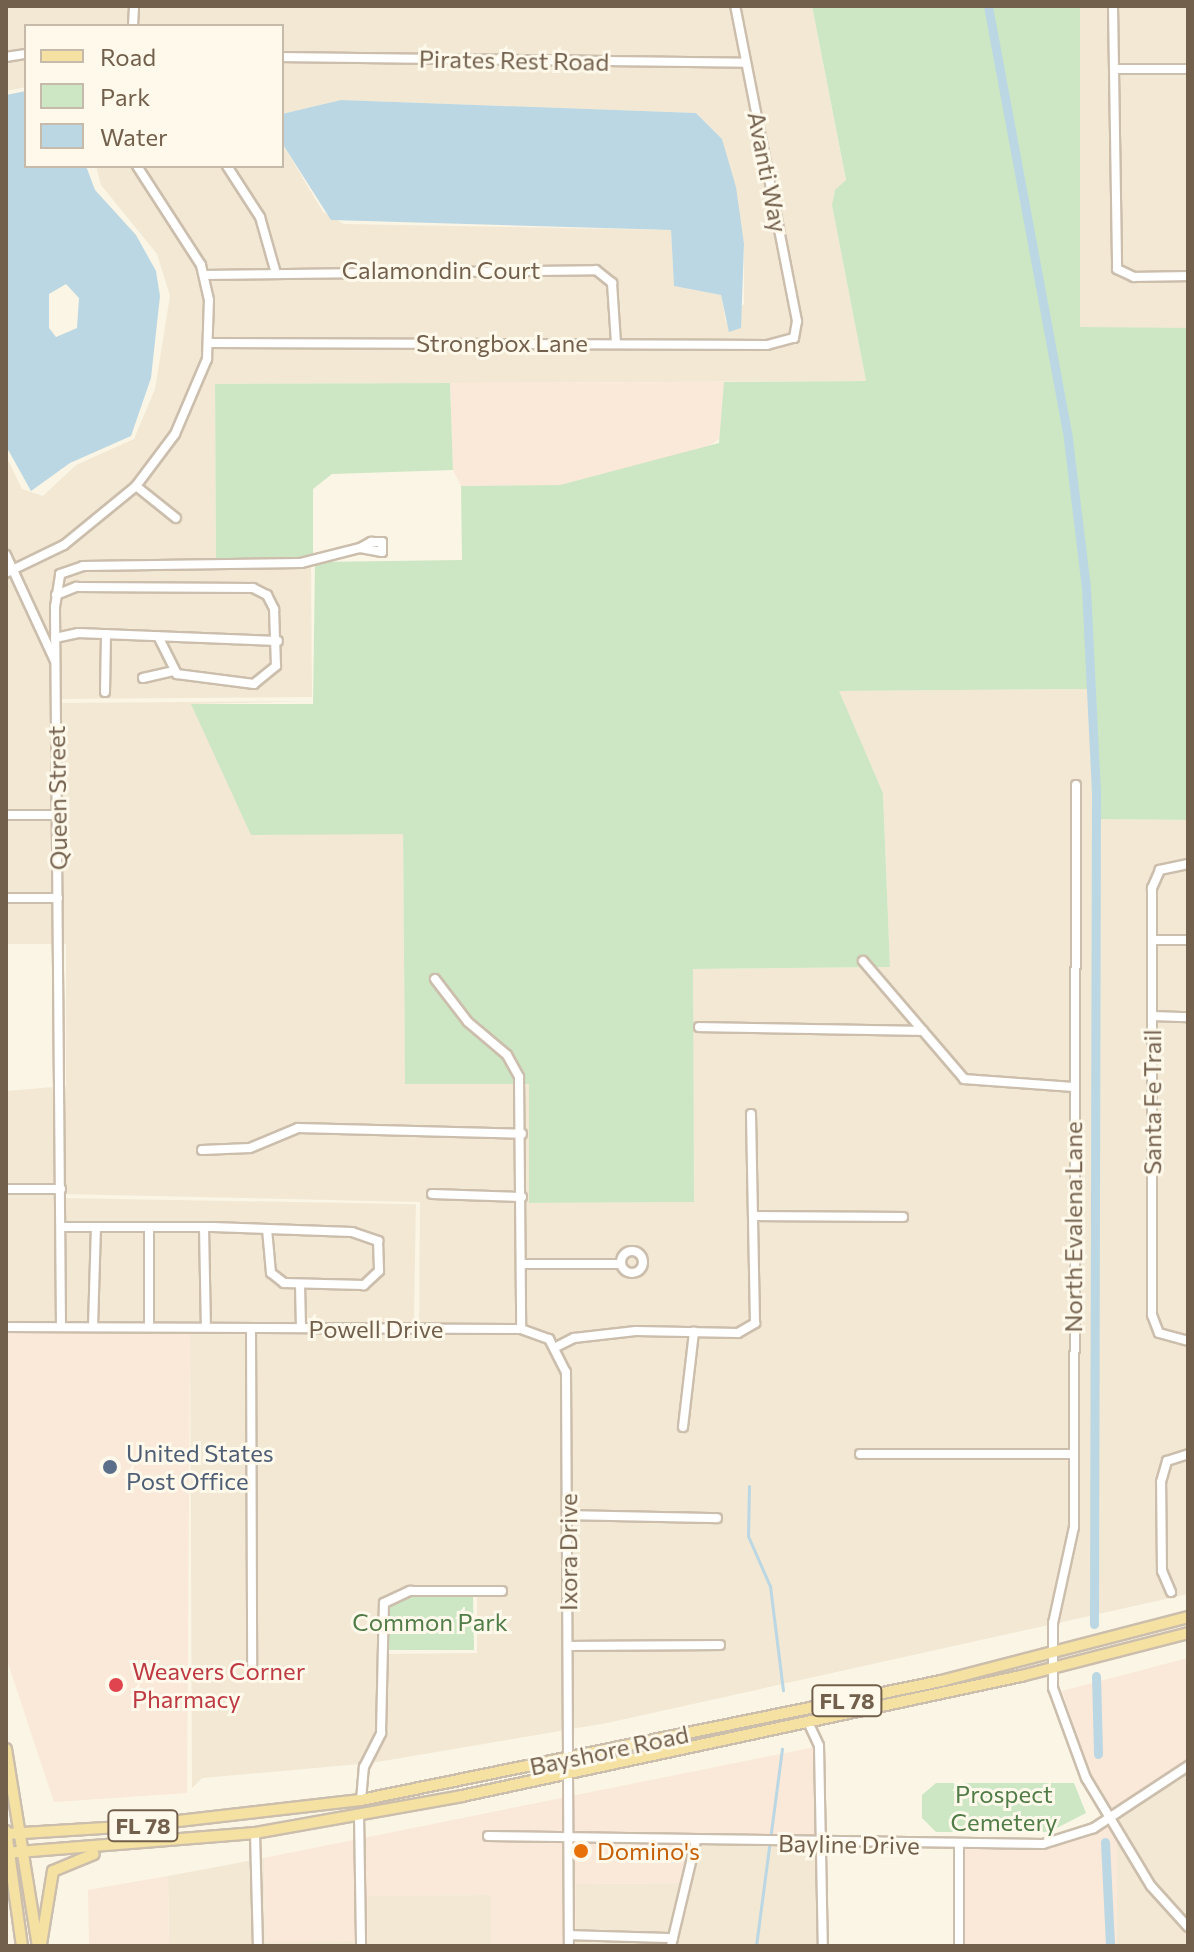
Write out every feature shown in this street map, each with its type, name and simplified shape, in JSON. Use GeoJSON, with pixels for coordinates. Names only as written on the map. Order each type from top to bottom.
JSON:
{"type":"FeatureCollection","features":[{"type":"Feature","properties":{"kind":"main road","name":"Bayshore Road"},"geometry":{"type":"LineString","coordinates":[[22,1833],[361,1800],[568,1760],[1053,1654],[1188,1617]]}},
{"type":"Feature","properties":{"kind":"main road","name":"Bayshore Road"},"geometry":{"type":"LineString","coordinates":[[25,1852],[255,1833],[441,1800],[1055,1667],[1188,1633]]}},
{"type":"Feature","properties":{"kind":"main road"},"geometry":{"type":"LineString","coordinates":[[568,1773],[588,1761],[729,1731],[742,1722]]}},
{"type":"Feature","properties":{"kind":"main road"},"geometry":{"type":"LineString","coordinates":[[6,1749],[39,1946]]}},
{"type":"Feature","properties":{"kind":"main road"},"geometry":{"type":"LineString","coordinates":[[441,1800],[550,1771],[568,1760]]}},
{"type":"Feature","properties":{"kind":"main road"},"geometry":{"type":"LineString","coordinates":[[6,1833],[22,1946]]}},
{"type":"Feature","properties":{"kind":"main road","name":"FL 78"},"geometry":{"type":"LineString","coordinates":[[6,1833],[22,1833]]}},
{"type":"Feature","properties":{"kind":"main road"},"geometry":{"type":"LineString","coordinates":[[39,1946],[57,1866],[134,1845]]}},
{"type":"Feature","properties":{"kind":"main road","name":"FL 78"},"geometry":{"type":"LineString","coordinates":[[8,1853],[25,1852]]}},
{"type":"Feature","properties":{"kind":"street","name":"Avanti Way"},"geometry":{"type":"LineString","coordinates":[[735,6],[797,321],[794,338]]}},
{"type":"Feature","properties":{"kind":"street"},"geometry":{"type":"LineString","coordinates":[[1113,6],[1117,269],[1134,277],[1188,276]]}},
{"type":"Feature","properties":{"kind":"street","name":"Pirates Rest Road"},"geometry":{"type":"LineString","coordinates":[[284,57],[746,63]]}},
{"type":"Feature","properties":{"kind":"street"},"geometry":{"type":"LineString","coordinates":[[1116,69],[1188,69]]}},
{"type":"Feature","properties":{"kind":"street"},"geometry":{"type":"LineString","coordinates":[[9,572],[89,528],[136,486],[175,434],[210,343],[204,275],[187,235],[138,168]]}},
{"type":"Feature","properties":{"kind":"street"},"geometry":{"type":"LineString","coordinates":[[228,168],[260,217],[275,270]]}},
{"type":"Feature","properties":{"kind":"street","name":"Calamondin Court"},"geometry":{"type":"LineString","coordinates":[[204,275],[275,270],[596,270],[612,283],[616,343]]}},
{"type":"Feature","properties":{"kind":"street","name":"Strongbox Lane"},"geometry":{"type":"LineString","coordinates":[[210,343],[767,345],[794,338]]}},
{"type":"Feature","properties":{"kind":"street"},"geometry":{"type":"LineString","coordinates":[[136,486],[176,518]]}},
{"type":"Feature","properties":{"kind":"street"},"geometry":{"type":"LineString","coordinates":[[55,596],[60,574],[68,568],[301,563],[360,548]]}},
{"type":"Feature","properties":{"kind":"street"},"geometry":{"type":"LineString","coordinates":[[6,555],[9,572],[55,661]]}},
{"type":"Feature","properties":{"kind":"street"},"geometry":{"type":"LineString","coordinates":[[55,596],[76,587],[262,591],[274,609],[278,641],[271,676],[254,684],[174,671],[143,678]]}},
{"type":"Feature","properties":{"kind":"street","name":"Queen Street"},"geometry":{"type":"LineString","coordinates":[[55,596],[61,1327]]}},
{"type":"Feature","properties":{"kind":"street"},"geometry":{"type":"LineString","coordinates":[[55,638],[106,634],[278,641]]}},
{"type":"Feature","properties":{"kind":"street"},"geometry":{"type":"LineString","coordinates":[[105,692],[106,634]]}},
{"type":"Feature","properties":{"kind":"street"},"geometry":{"type":"LineString","coordinates":[[158,636],[174,671]]}},
{"type":"Feature","properties":{"kind":"street","name":"North Evalena Lane"},"geometry":{"type":"LineString","coordinates":[[1076,785],[1074,1454],[1071,1554],[1055,1613],[1053,1688],[1068,1739],[1111,1819],[1151,1886],[1188,1927]]}},
{"type":"Feature","properties":{"kind":"street"},"geometry":{"type":"LineString","coordinates":[[6,814],[58,815]]}},
{"type":"Feature","properties":{"kind":"street","name":"Santa Fe Trail"},"geometry":{"type":"LineString","coordinates":[[1188,864],[1169,865],[1154,878],[1152,940],[1153,1325],[1166,1338],[1188,1341]]}},
{"type":"Feature","properties":{"kind":"street"},"geometry":{"type":"LineString","coordinates":[[6,898],[58,898]]}},
{"type":"Feature","properties":{"kind":"street"},"geometry":{"type":"LineString","coordinates":[[1152,940],[1188,940]]}},
{"type":"Feature","properties":{"kind":"street"},"geometry":{"type":"LineString","coordinates":[[863,961],[964,1079],[1073,1087]]}},
{"type":"Feature","properties":{"kind":"street"},"geometry":{"type":"LineString","coordinates":[[435,979],[488,1040],[516,1066],[522,1134],[521,1329]]}},
{"type":"Feature","properties":{"kind":"street"},"geometry":{"type":"LineString","coordinates":[[1152,1016],[1188,1017]]}},
{"type":"Feature","properties":{"kind":"street"},"geometry":{"type":"LineString","coordinates":[[699,1027],[923,1031]]}},
{"type":"Feature","properties":{"kind":"street"},"geometry":{"type":"LineString","coordinates":[[558,1346],[574,1338],[626,1332],[738,1333],[755,1323],[751,1114]]}},
{"type":"Feature","properties":{"kind":"street"},"geometry":{"type":"LineString","coordinates":[[202,1150],[250,1148],[298,1128],[522,1134]]}},
{"type":"Feature","properties":{"kind":"street"},"geometry":{"type":"LineString","coordinates":[[6,1189],[61,1189]]}},
{"type":"Feature","properties":{"kind":"street"},"geometry":{"type":"LineString","coordinates":[[432,1194],[522,1197]]}},
{"type":"Feature","properties":{"kind":"street"},"geometry":{"type":"LineString","coordinates":[[753,1216],[903,1217]]}},
{"type":"Feature","properties":{"kind":"street"},"geometry":{"type":"LineString","coordinates":[[62,1227],[204,1227],[267,1229],[352,1232],[381,1247],[379,1271],[369,1283],[300,1284],[274,1279],[267,1229]]}},
{"type":"Feature","properties":{"kind":"street"},"geometry":{"type":"LineString","coordinates":[[93,1327],[96,1227]]}},
{"type":"Feature","properties":{"kind":"street"},"geometry":{"type":"LineString","coordinates":[[149,1227],[149,1327]]}},
{"type":"Feature","properties":{"kind":"street"},"geometry":{"type":"LineString","coordinates":[[204,1227],[206,1327]]}},
{"type":"Feature","properties":{"kind":"street"},"geometry":{"type":"LineString","coordinates":[[523,1264],[621,1264]]}},
{"type":"Feature","properties":{"kind":"street"},"geometry":{"type":"LineString","coordinates":[[300,1284],[301,1328]]}},
{"type":"Feature","properties":{"kind":"street","name":"Powell Drive"},"geometry":{"type":"LineString","coordinates":[[6,1327],[521,1329],[558,1346]]}},
{"type":"Feature","properties":{"kind":"street"},"geometry":{"type":"LineString","coordinates":[[251,1328],[252,1664]]}},
{"type":"Feature","properties":{"kind":"street"},"geometry":{"type":"LineString","coordinates":[[683,1427],[694,1332]]}},
{"type":"Feature","properties":{"kind":"street","name":"Ixora Drive"},"geometry":{"type":"LineString","coordinates":[[558,1346],[566,1372],[568,1760]]}},
{"type":"Feature","properties":{"kind":"street"},"geometry":{"type":"LineString","coordinates":[[860,1454],[1074,1454]]}},
{"type":"Feature","properties":{"kind":"street"},"geometry":{"type":"LineString","coordinates":[[1171,1592],[1162,1571],[1161,1482],[1167,1461],[1188,1454]]}},
{"type":"Feature","properties":{"kind":"street"},"geometry":{"type":"LineString","coordinates":[[568,1515],[717,1518]]}},
{"type":"Feature","properties":{"kind":"street"},"geometry":{"type":"LineString","coordinates":[[361,1800],[364,1767],[381,1733],[384,1603],[410,1591],[502,1591]]}},
{"type":"Feature","properties":{"kind":"street"},"geometry":{"type":"LineString","coordinates":[[569,1646],[720,1645]]}},
{"type":"Feature","properties":{"kind":"street"},"geometry":{"type":"LineString","coordinates":[[808,1722],[819,1746],[823,1946]]}},
{"type":"Feature","properties":{"kind":"street","name":"Bayline Drive"},"geometry":{"type":"LineString","coordinates":[[488,1836],[959,1847],[1055,1842],[1111,1819],[1187,1768]]}},
{"type":"Feature","properties":{"kind":"street"},"geometry":{"type":"LineString","coordinates":[[568,1773],[569,1946]]}},
{"type":"Feature","properties":{"kind":"street"},"geometry":{"type":"LineString","coordinates":[[359,1814],[361,1946]]}},
{"type":"Feature","properties":{"kind":"street"},"geometry":{"type":"LineString","coordinates":[[255,1833],[258,1946]]}},
{"type":"Feature","properties":{"kind":"street"},"geometry":{"type":"LineString","coordinates":[[569,1935],[672,1942],[696,1841]]}},
{"type":"Feature","properties":{"kind":"street"},"geometry":{"type":"LineString","coordinates":[[959,1847],[959,1946]]}},
{"type":"Feature","properties":{"kind":"shaded area"},"geometry":{"type":"Polygon","coordinates":[[[6,6],[812,6],[846,181],[832,205],[866,381],[215,384],[216,561],[83,562],[58,570],[51,607],[56,703],[314,701],[192,704],[252,834],[403,834],[405,1084],[529,1084],[529,1203],[693,1202],[692,969],[890,967],[883,793],[838,691],[1097,689],[1095,819],[1188,820],[1188,1594],[607,1723],[371,1763],[202,1778],[192,1788],[190,1332],[419,1332],[420,1202],[60,1194],[58,1326],[6,1326],[6,1091],[66,1086],[66,944],[6,944],[6,456],[22,489],[43,496],[76,465],[134,439],[155,389],[170,296],[157,254],[101,185],[97,168],[284,168],[284,146],[323,212],[344,224],[671,230],[674,286],[721,295],[726,322],[744,304],[744,244],[722,139],[696,113],[341,100],[284,114],[284,24],[24,24],[24,87],[6,91],[6,6]],[[407,1589],[384,1604],[386,1654],[477,1653],[477,1594],[407,1589]]]}},
{"type":"Feature","properties":{"kind":"shaded area"},"geometry":{"type":"Polygon","coordinates":[[[1080,6],[1188,6],[1188,328],[1080,328],[1080,6]]]}},
{"type":"Feature","properties":{"kind":"shaded area"},"geometry":{"type":"Polygon","coordinates":[[[724,382],[725,435],[706,448],[560,485],[461,486],[453,470],[450,383],[724,382]]]}},
{"type":"Feature","properties":{"kind":"shaded area"},"geometry":{"type":"Polygon","coordinates":[[[311,562],[312,697],[56,699],[57,584],[68,568],[311,562]]]}},
{"type":"Feature","properties":{"kind":"shaded area"},"geometry":{"type":"Polygon","coordinates":[[[61,1198],[416,1204],[414,1333],[59,1327],[61,1198]]]}},
{"type":"Feature","properties":{"kind":"shaded area"},"geometry":{"type":"Polygon","coordinates":[[[6,1326],[190,1332],[187,1793],[54,1802],[6,1657],[6,1326]]]}},
{"type":"Feature","properties":{"kind":"shaded area"},"geometry":{"type":"Polygon","coordinates":[[[1188,1658],[1188,1769],[1117,1816],[1117,1946],[964,1946],[964,1847],[1080,1837],[1116,1815],[1086,1765],[1062,1691],[1188,1658]]]}},
{"type":"Feature","properties":{"kind":"shaded area"},"geometry":{"type":"Polygon","coordinates":[[[825,1745],[826,1842],[698,1840],[692,1883],[576,1884],[576,1946],[491,1946],[491,1895],[368,1896],[368,1941],[265,1942],[264,1858],[825,1745]]]}},
{"type":"Feature","properties":{"kind":"shaded area"},"geometry":{"type":"Polygon","coordinates":[[[1188,1769],[1188,1946],[1117,1946],[1117,1815],[1188,1769]]]}},
{"type":"Feature","properties":{"kind":"shaded area"},"geometry":{"type":"Polygon","coordinates":[[[698,1840],[826,1842],[827,1946],[576,1946],[575,1884],[692,1883],[698,1840]]]}},
{"type":"Feature","properties":{"kind":"shaded area"},"geometry":{"type":"Polygon","coordinates":[[[264,1858],[265,1941],[367,1896],[491,1895],[491,1946],[169,1946],[168,1876],[264,1858]]]}},
{"type":"Feature","properties":{"kind":"shaded area"},"geometry":{"type":"Polygon","coordinates":[[[168,1876],[169,1946],[89,1946],[88,1890],[168,1876]]]}},
{"type":"Feature","properties":{"kind":"green space"},"geometry":{"type":"Polygon","coordinates":[[[812,6],[1080,6],[1080,327],[1188,328],[1188,820],[1095,819],[1096,689],[839,691],[883,793],[890,967],[693,969],[694,1202],[529,1203],[529,1084],[405,1084],[403,834],[251,835],[191,704],[313,704],[315,562],[462,560],[461,486],[560,485],[719,443],[724,382],[866,381],[832,205],[835,190],[846,180],[812,6]]]}},
{"type":"Feature","properties":{"kind":"green space"},"geometry":{"type":"Polygon","coordinates":[[[450,383],[453,470],[332,474],[313,489],[313,558],[216,561],[215,384],[450,383]]]}},
{"type":"Feature","properties":{"kind":"green space","name":"Common Park"},"geometry":{"type":"Polygon","coordinates":[[[408,1593],[473,1594],[474,1650],[386,1650],[387,1606],[408,1593]]]}},
{"type":"Feature","properties":{"kind":"green space","name":"Prospect Cemetery"},"geometry":{"type":"Polygon","coordinates":[[[936,1783],[1074,1783],[1086,1813],[1049,1832],[936,1832],[922,1818],[922,1795],[936,1783]]]}},
{"type":"Feature","properties":{"kind":"water"},"geometry":{"type":"Polygon","coordinates":[[[24,91],[24,168],[87,168],[95,190],[136,235],[156,271],[160,296],[151,378],[131,436],[70,463],[31,491],[6,446],[6,95],[24,91]],[[66,284],[49,294],[49,328],[56,337],[77,328],[79,298],[66,284]]]}},
{"type":"Feature","properties":{"kind":"water"},"geometry":{"type":"Polygon","coordinates":[[[341,100],[696,113],[722,139],[736,187],[744,244],[741,328],[729,332],[721,295],[674,286],[671,230],[331,220],[284,146],[284,114],[341,100]]]}},
{"type":"Feature","properties":{"kind":"waterway"},"geometry":{"type":"LineString","coordinates":[[988,6],[1068,439],[1086,588],[1096,792],[1094,1624]]}},
{"type":"Feature","properties":{"kind":"waterway"},"geometry":{"type":"LineString","coordinates":[[749,1486],[748,1536],[770,1586],[783,1690]]}},
{"type":"Feature","properties":{"kind":"waterway"},"geometry":{"type":"LineString","coordinates":[[1096,1676],[1098,1754]]}},
{"type":"Feature","properties":{"kind":"waterway"},"geometry":{"type":"LineString","coordinates":[[756,1946],[782,1749]]}},
{"type":"Feature","properties":{"kind":"waterway"},"geometry":{"type":"LineString","coordinates":[[1105,1842],[1110,1946]]}},
{"type":"Feature","properties":{"kind":"place","name":"United States Post Office"},"geometry":{"type":"Point","coordinates":[110,1467]}},
{"type":"Feature","properties":{"kind":"place","name":"Weavers Corner Pharmacy"},"geometry":{"type":"Point","coordinates":[116,1685]}},
{"type":"Feature","properties":{"kind":"place","name":"Domino's"},"geometry":{"type":"Point","coordinates":[581,1851]}}]}
